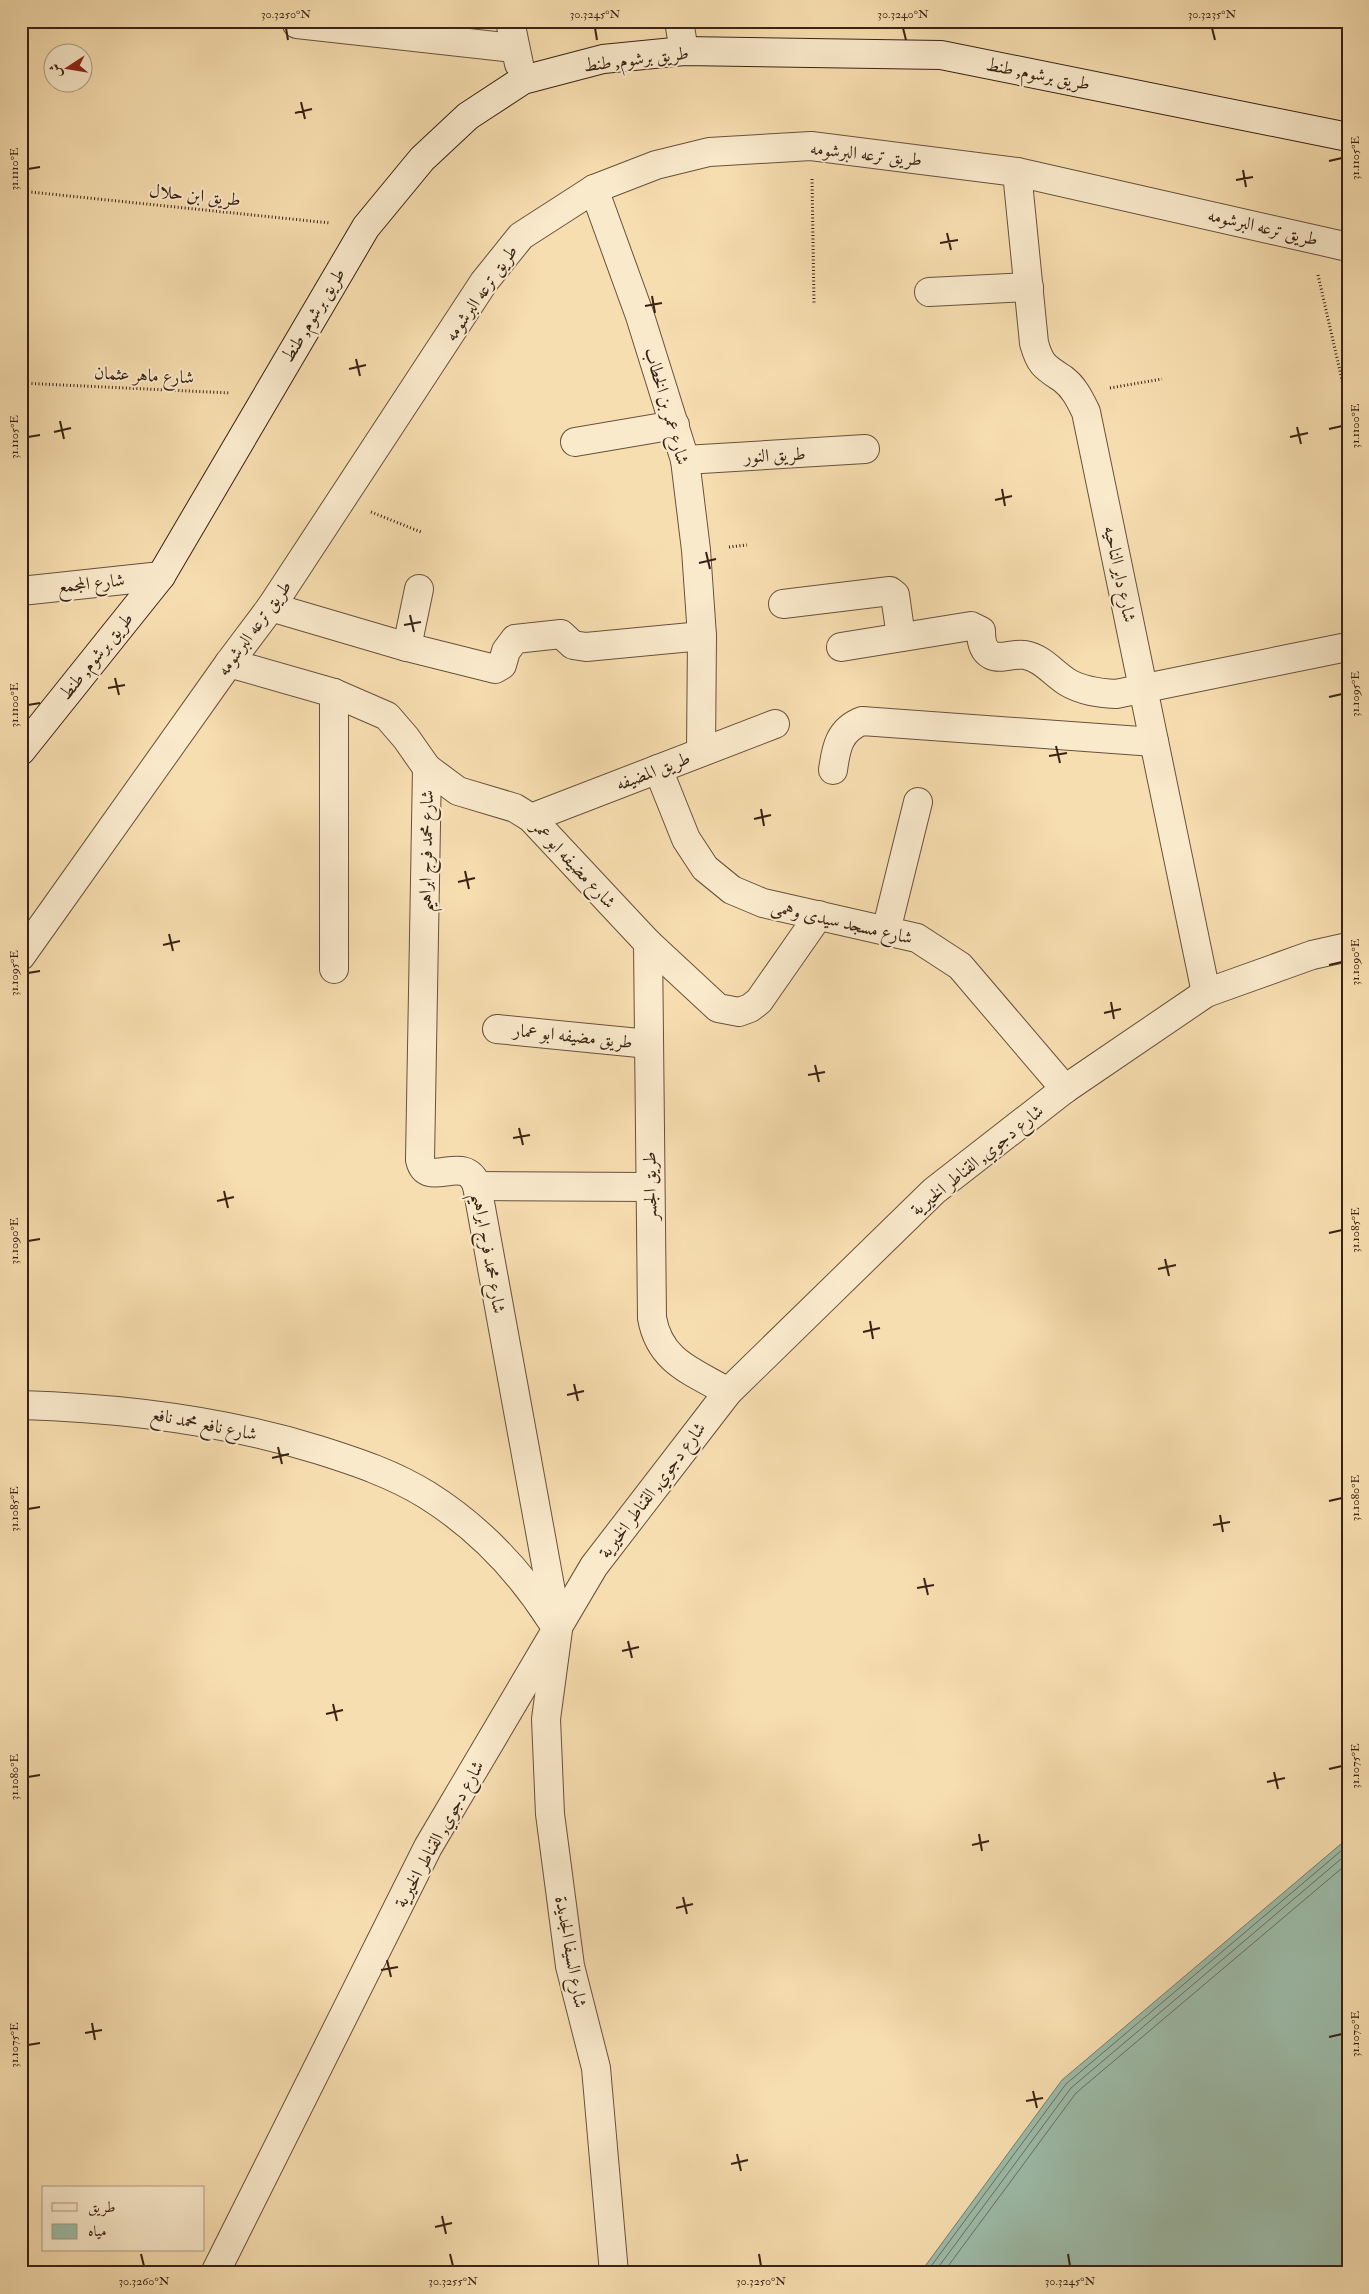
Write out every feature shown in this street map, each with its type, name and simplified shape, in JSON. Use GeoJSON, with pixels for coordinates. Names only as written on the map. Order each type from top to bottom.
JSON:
{"type":"FeatureCollection","features":[{"type":"Feature","properties":{"kind":"street"},"geometry":{"type":"LineString","coordinates":[[510,21],[514,48],[523,80]]}},
{"type":"Feature","properties":{"kind":"street"},"geometry":{"type":"LineString","coordinates":[[679,21],[684,51]]}},
{"type":"Feature","properties":{"kind":"street"},"geometry":{"type":"LineString","coordinates":[[297,24],[361,26],[514,48]]}},
{"type":"Feature","properties":{"kind":"street","name":"طريق برشوم, طنط"},"geometry":{"type":"LineString","coordinates":[[21,751],[160,576],[265,395],[366,227],[422,159],[468,116],[523,80],[602,60],[684,51],[941,54],[1348,136]]}},
{"type":"Feature","properties":{"kind":"street","name":"طريق ترعه البرشومه"},"geometry":{"type":"LineString","coordinates":[[21,956],[228,663],[271,608],[484,282],[521,236],[594,189],[656,165],[709,152],[811,146],[1017,172],[1348,247]]}},
{"type":"Feature","properties":{"kind":"street","name":"شارع داير الناحيه"},"geometry":{"type":"LineString","coordinates":[[1017,172],[1028,287],[1037,355],[1043,366],[1064,380],[1077,394],[1086,412],[1206,993]]}},
{"type":"Feature","properties":{"kind":"street","name":"شارع عمر بن الخطاب"},"geometry":{"type":"LineString","coordinates":[[594,189],[640,316],[685,460],[696,550],[702,636],[701,752]]}},
{"type":"Feature","properties":{"kind":"street"},"geometry":{"type":"LineString","coordinates":[[929,292],[1028,287]]}},
{"type":"Feature","properties":{"kind":"street"},"geometry":{"type":"LineString","coordinates":[[575,442],[675,425]]}},
{"type":"Feature","properties":{"kind":"street","name":"طريق النور"},"geometry":{"type":"LineString","coordinates":[[685,460],[865,449]]}},
{"type":"Feature","properties":{"kind":"street","name":"شارع المجمع"},"geometry":{"type":"LineString","coordinates":[[21,591],[160,576]]}},
{"type":"Feature","properties":{"kind":"street"},"geometry":{"type":"LineString","coordinates":[[407,647],[419,589]]}},
{"type":"Feature","properties":{"kind":"street"},"geometry":{"type":"LineString","coordinates":[[783,604],[890,591],[895,596],[901,637]]}},
{"type":"Feature","properties":{"kind":"street"},"geometry":{"type":"LineString","coordinates":[[271,608],[407,647],[495,669],[502,665],[510,645],[522,637],[561,634],[573,645],[586,647],[702,636]]}},
{"type":"Feature","properties":{"kind":"street"},"geometry":{"type":"LineString","coordinates":[[841,647],[974,626],[980,632],[986,652],[994,656],[1026,655],[1038,660],[1068,682],[1091,692],[1116,694],[1342,648]]}},
{"type":"Feature","properties":{"kind":"street","name":"شارع مضيفه ابو عمر"},"geometry":{"type":"LineString","coordinates":[[228,663],[334,693],[387,716],[406,738],[427,768],[458,791],[515,808],[531,818],[648,943],[718,1008],[740,1012],[750,1008],[759,1001],[819,915]]}},
{"type":"Feature","properties":{"kind":"street"},"geometry":{"type":"LineString","coordinates":[[334,693],[334,969]]}},
{"type":"Feature","properties":{"kind":"street"},"geometry":{"type":"LineString","coordinates":[[833,770],[840,737],[846,730],[862,721],[1154,742]]}},
{"type":"Feature","properties":{"kind":"street","name":"طريق المضيفه"},"geometry":{"type":"LineString","coordinates":[[531,818],[775,724]]}},
{"type":"Feature","properties":{"kind":"street","name":"شارع محمد فرج ابراهيم"},"geometry":{"type":"LineString","coordinates":[[427,768],[420,1160],[423,1167],[429,1172],[466,1171],[474,1176],[478,1186],[558,1630]]}},
{"type":"Feature","properties":{"kind":"street","name":"شارع مسجد سيدى وهمى"},"geometry":{"type":"LineString","coordinates":[[658,769],[686,839],[705,868],[732,890],[763,903],[916,938],[960,966],[1065,1089]]}},
{"type":"Feature","properties":{"kind":"street"},"geometry":{"type":"LineString","coordinates":[[886,931],[918,802]]}},
{"type":"Feature","properties":{"kind":"street","name":"طريق الجسر"},"geometry":{"type":"LineString","coordinates":[[648,943],[652,1318],[655,1334],[662,1348],[673,1360],[728,1392]]}},
{"type":"Feature","properties":{"kind":"street","name":"شارع دجوي, القناطر الخيرية"},"geometry":{"type":"LineString","coordinates":[[208,2271],[428,1847],[558,1630],[594,1566],[728,1392],[934,1191],[1065,1089],[1206,993],[1312,955],[1348,947]]}},
{"type":"Feature","properties":{"kind":"street","name":"طريق مضيفه ابو عمار"},"geometry":{"type":"LineString","coordinates":[[497,1029],[649,1044]]}},
{"type":"Feature","properties":{"kind":"street"},"geometry":{"type":"LineString","coordinates":[[478,1186],[650,1187]]}},
{"type":"Feature","properties":{"kind":"street","name":"شارع نافع محمد نافع"},"geometry":{"type":"LineString","coordinates":[[21,1405],[89,1407],[151,1413],[204,1422],[291,1442],[360,1462],[394,1477],[458,1516],[514,1568],[558,1630]]}},
{"type":"Feature","properties":{"kind":"street","name":"شارع السيفا الجديدة"},"geometry":{"type":"LineString","coordinates":[[558,1630],[546,1719],[550,1814],[570,1966],[596,2068],[614,2273]]}},
{"type":"Feature","properties":{"kind":"path"},"geometry":{"type":"LineString","coordinates":[[811,146],[814,304]]}},
{"type":"Feature","properties":{"kind":"path","name":"طريق ابن حلال"},"geometry":{"type":"LineString","coordinates":[[21,191],[366,227]]}},
{"type":"Feature","properties":{"kind":"path"},"geometry":{"type":"LineString","coordinates":[[1310,238],[1348,406]]}},
{"type":"Feature","properties":{"kind":"path"},"geometry":{"type":"LineString","coordinates":[[1077,394],[1162,379]]}},
{"type":"Feature","properties":{"kind":"path","name":"شارع ماهر عثمان"},"geometry":{"type":"LineString","coordinates":[[21,383],[265,395]]}},
{"type":"Feature","properties":{"kind":"path"},"geometry":{"type":"LineString","coordinates":[[342,501],[421,532]]}},
{"type":"Feature","properties":{"kind":"water"},"geometry":{"type":"Polygon","coordinates":[[[1348,1838],[1348,2273],[920,2273],[1062,2080],[1348,1838]]]}}]}
